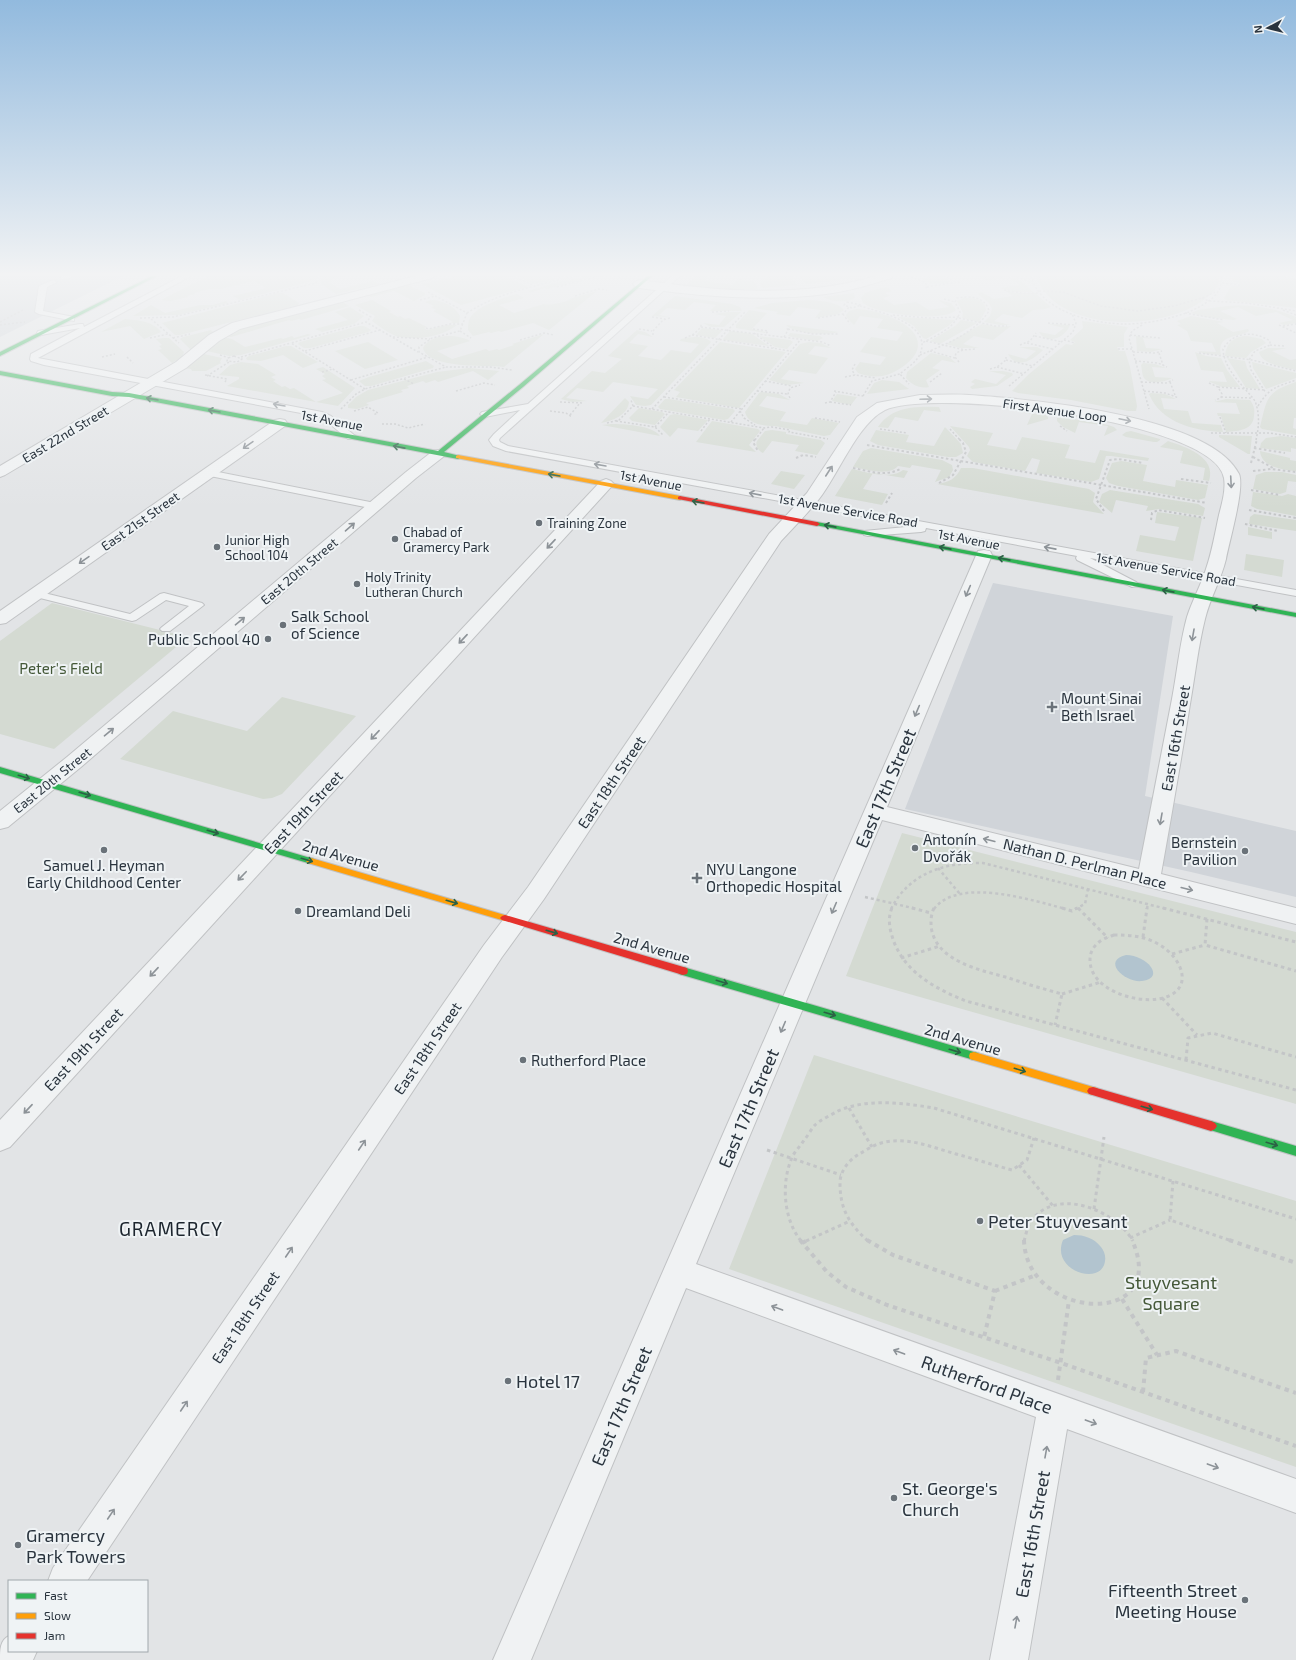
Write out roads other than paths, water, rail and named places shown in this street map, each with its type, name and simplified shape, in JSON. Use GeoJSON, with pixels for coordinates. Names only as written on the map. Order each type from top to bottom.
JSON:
{"type":"FeatureCollection","features":[{"type":"Feature","properties":{"kind":"main road","name":"East 20th Street"},"geometry":{"type":"LineString","coordinates":[[438,454],[559,353]]}},
{"type":"Feature","properties":{"kind":"main road","name":"1st Avenue"},"geometry":{"type":"LineString","coordinates":[[0,373],[112,394],[129,395],[438,454],[606,484],[799,511],[868,533],[1296,616]]}},
{"type":"Feature","properties":{"kind":"main road","name":"2nd Avenue"},"geometry":{"type":"LineString","coordinates":[[0,770],[1296,1151]]}},
{"type":"Feature","properties":{"kind":"street","name":"East 22nd Street"},"geometry":{"type":"LineString","coordinates":[[0,472],[187,361],[196,353]]}},
{"type":"Feature","properties":{"kind":"street","name":"First Avenue Loop"},"geometry":{"type":"LineString","coordinates":[[799,511],[862,420],[882,406],[920,399],[967,399],[1040,406],[1153,426],[1182,437],[1214,455],[1225,465],[1232,476],[1232,493],[1212,577],[1204,598]]}},
{"type":"Feature","properties":{"kind":"street","name":"East 21st Street"},"geometry":{"type":"LineString","coordinates":[[0,619],[280,423]]}},
{"type":"Feature","properties":{"kind":"street","name":"East 20th Street"},"geometry":{"type":"LineString","coordinates":[[0,822],[438,454]]}},
{"type":"Feature","properties":{"kind":"street","name":"East 19th Street"},"geometry":{"type":"LineString","coordinates":[[0,1139],[236,882],[270,849],[606,484]]}},
{"type":"Feature","properties":{"kind":"street","name":"East 18th Street"},"geometry":{"type":"LineString","coordinates":[[67,1580],[775,538],[799,511]]}},
{"type":"Feature","properties":{"kind":"street","name":"East 17th Street"},"geometry":{"type":"LineString","coordinates":[[512,1660],[984,555]]}},
{"type":"Feature","properties":{"kind":"street","name":"East 16th Street"},"geometry":{"type":"LineString","coordinates":[[1149,888],[1196,618],[1204,598]]}},
{"type":"Feature","properties":{"kind":"street","name":"Nathan D. Perlman Place"},"geometry":{"type":"LineString","coordinates":[[875,811],[1149,888],[1296,916]]}},
{"type":"Feature","properties":{"kind":"street","name":"Rutherford Place"},"geometry":{"type":"LineString","coordinates":[[678,1272],[1056,1394],[1296,1496]]}},
{"type":"Feature","properties":{"kind":"street","name":"East 16th Street"},"geometry":{"type":"LineString","coordinates":[[1009,1660],[1056,1394]]}},
{"type":"Feature","properties":{"kind":"lane"},"geometry":{"type":"LineString","coordinates":[[39,353],[34,356],[34,359],[319,414],[328,418],[351,437]]}},
{"type":"Feature","properties":{"kind":"lane"},"geometry":{"type":"LineString","coordinates":[[485,414],[530,406],[589,353]]}},
{"type":"Feature","properties":{"kind":"lane","name":"1st Avenue Service Road"},"geometry":{"type":"LineString","coordinates":[[530,406],[496,436],[495,442],[506,448],[799,511],[942,527],[1296,593]]}},
{"type":"Feature","properties":{"kind":"lane"},"geometry":{"type":"LineString","coordinates":[[208,473],[375,506]]}},
{"type":"Feature","properties":{"kind":"lane"},"geometry":{"type":"LineString","coordinates":[[868,533],[942,527]]}},
{"type":"Feature","properties":{"kind":"lane"},"geometry":{"type":"LineString","coordinates":[[1066,551],[1132,584]]}},
{"type":"Feature","properties":{"kind":"lane"},"geometry":{"type":"LineString","coordinates":[[36,594],[132,618],[164,596],[198,605],[166,629]]}},
{"type":"Feature","properties":{"kind":"water"},"geometry":{"type":"Polygon","coordinates":[[[1126,955],[1134,956],[1147,962],[1153,971],[1153,976],[1142,981],[1135,981],[1123,975],[1118,971],[1116,962],[1119,958],[1126,955]]]}},
{"type":"Feature","properties":{"kind":"water"},"geometry":{"type":"Polygon","coordinates":[[[1074,1235],[1089,1238],[1101,1247],[1105,1257],[1102,1269],[1095,1273],[1087,1274],[1078,1272],[1070,1267],[1064,1260],[1061,1251],[1063,1240],[1074,1235]]]}},
{"type":"Feature","properties":{"kind":"place","name":"Training Zone"},"geometry":{"type":"Point","coordinates":[539,523]}},
{"type":"Feature","properties":{"kind":"place","name":"Chabad of Gramercy Park"},"geometry":{"type":"Point","coordinates":[395,539]}},
{"type":"Feature","properties":{"kind":"place","name":"Junior High School 104"},"geometry":{"type":"Point","coordinates":[217,547]}},
{"type":"Feature","properties":{"kind":"place","name":"Holy Trinity Lutheran Church"},"geometry":{"type":"Point","coordinates":[357,584]}},
{"type":"Feature","properties":{"kind":"place","name":"Salk School of Science"},"geometry":{"type":"Point","coordinates":[283,625]}},
{"type":"Feature","properties":{"kind":"place","name":"Public School 40"},"geometry":{"type":"Point","coordinates":[268,639]}},
{"type":"Feature","properties":{"kind":"place","name":"Mount Sinai Beth Israel"},"geometry":{"type":"Point","coordinates":[1052,707]}},
{"type":"Feature","properties":{"kind":"place","name":"Antonín Dvořák"},"geometry":{"type":"Point","coordinates":[915,848]}},
{"type":"Feature","properties":{"kind":"place","name":"Samuel J. Heyman Early Childhood Center"},"geometry":{"type":"Point","coordinates":[104,850]}},
{"type":"Feature","properties":{"kind":"place","name":"Bernstein Pavilion"},"geometry":{"type":"Point","coordinates":[1245,851]}},
{"type":"Feature","properties":{"kind":"place","name":"NYU Langone Orthopedic Hospital"},"geometry":{"type":"Point","coordinates":[697,878]}},
{"type":"Feature","properties":{"kind":"place","name":"Dreamland Deli"},"geometry":{"type":"Point","coordinates":[298,911]}},
{"type":"Feature","properties":{"kind":"place","name":"Rutherford Place"},"geometry":{"type":"Point","coordinates":[523,1060]}},
{"type":"Feature","properties":{"kind":"place","name":"Peter Stuyvesant"},"geometry":{"type":"Point","coordinates":[980,1221]}},
{"type":"Feature","properties":{"kind":"place","name":"Hotel 17"},"geometry":{"type":"Point","coordinates":[508,1381]}},
{"type":"Feature","properties":{"kind":"place","name":"St. George's Church"},"geometry":{"type":"Point","coordinates":[894,1498]}},
{"type":"Feature","properties":{"kind":"place","name":"Gramercy Park Towers"},"geometry":{"type":"Point","coordinates":[18,1545]}},
{"type":"Feature","properties":{"kind":"place","name":"Fifteenth Street Meeting House"},"geometry":{"type":"Point","coordinates":[1245,1600]}},
{"type":"Feature","properties":{"kind":"district","name":"GRAMERCY"},"geometry":{"type":"Point","coordinates":[171,1228]}},
{"type":"Feature","properties":{"kind":"park label","name":"Peter's Field"},"geometry":{"type":"Point","coordinates":[61,668]}},
{"type":"Feature","properties":{"kind":"park label","name":"Stuyvesant Square"},"geometry":{"type":"Point","coordinates":[1171,1292]}}]}
